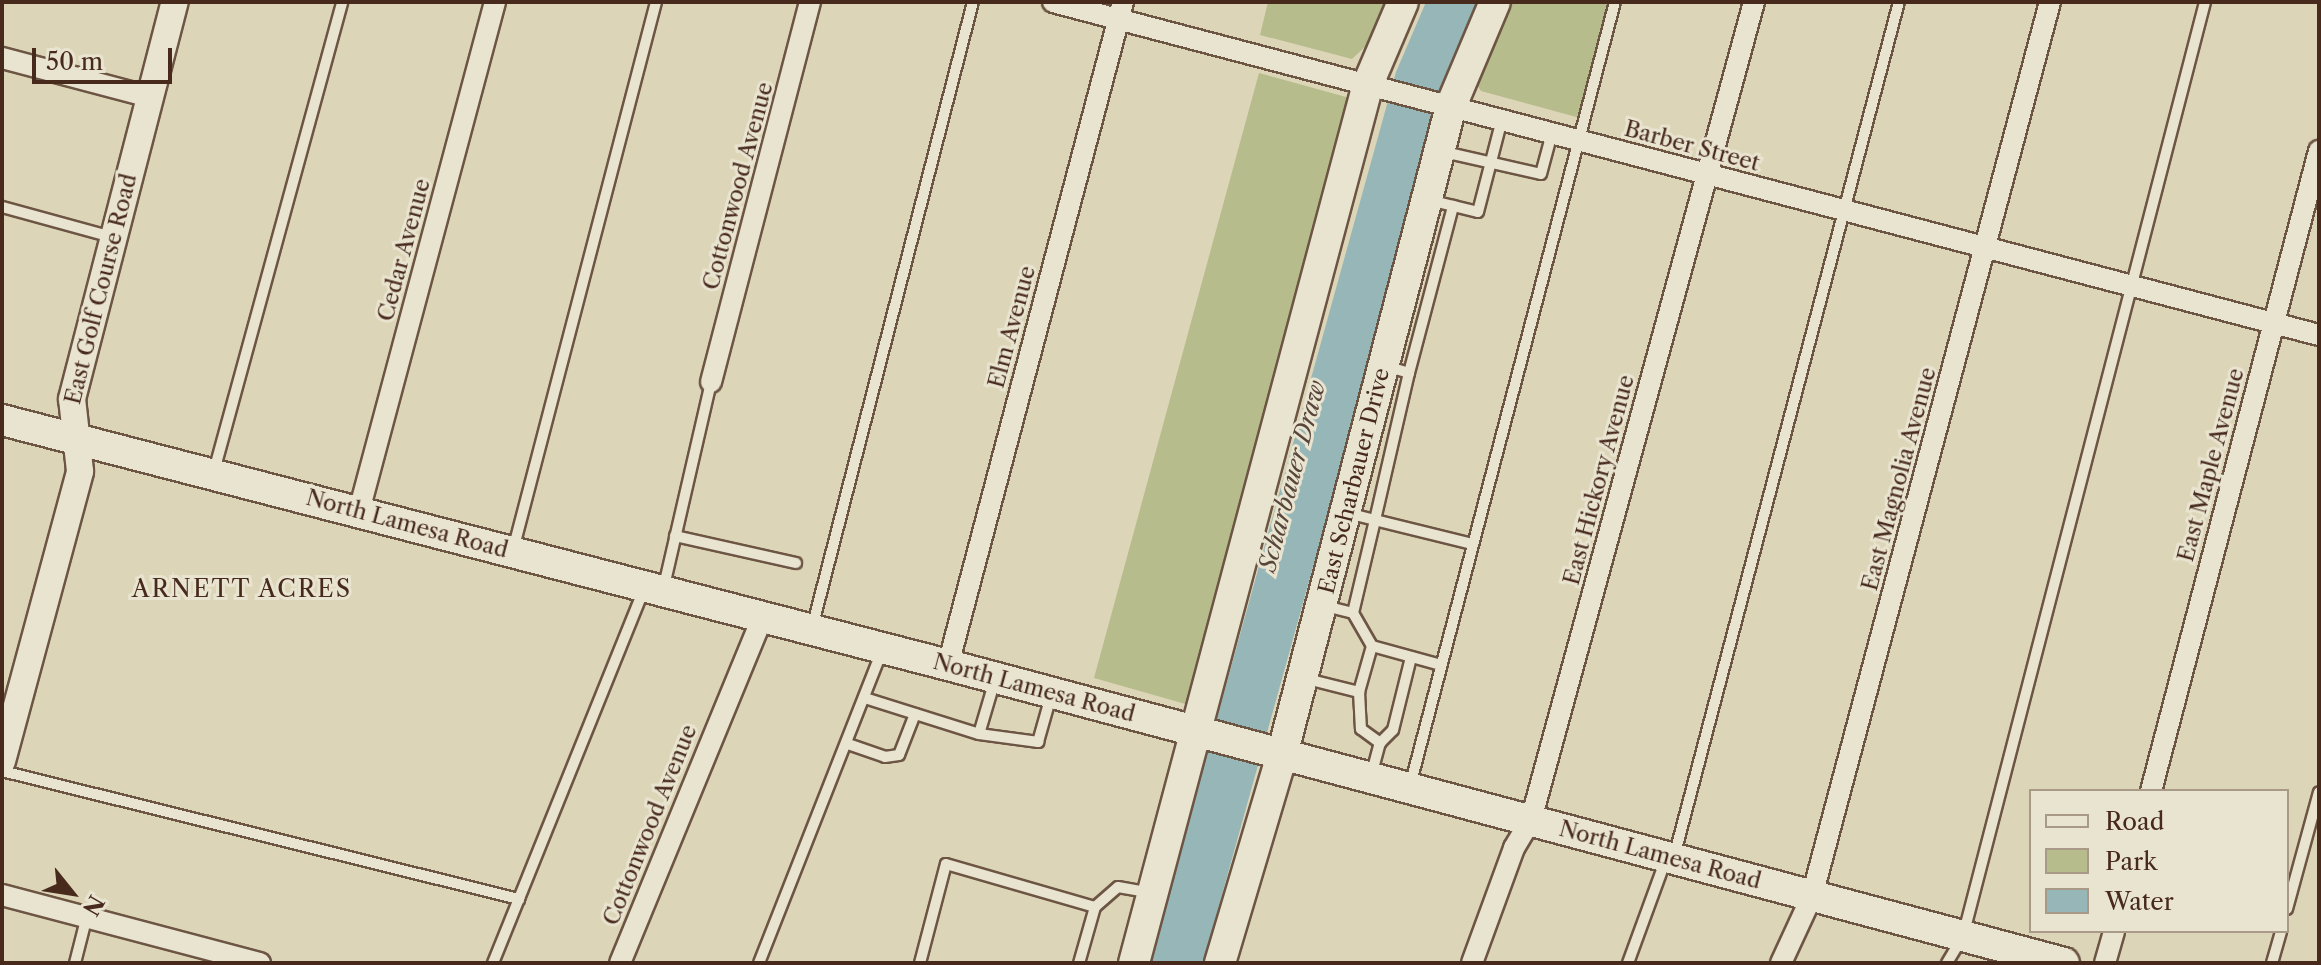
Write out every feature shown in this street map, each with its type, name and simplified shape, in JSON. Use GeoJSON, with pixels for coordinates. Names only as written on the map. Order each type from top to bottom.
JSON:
{"type":"FeatureCollection","features":[{"type":"Feature","properties":{"kind":"main road"},"geometry":{"type":"LineString","coordinates":[[1134,963],[1200,733],[1368,84],[1403,2]]}},
{"type":"Feature","properties":{"kind":"main road","name":"East Scharbauer Drive"},"geometry":{"type":"LineString","coordinates":[[1220,963],[1276,754],[1303,677],[1345,513],[1396,369],[1440,203],[1439,151],[1451,106],[1495,2]]}},
{"type":"Feature","properties":{"kind":"main road","name":"North Lamesa Road"},"geometry":{"type":"LineString","coordinates":[[2,420],[948,665],[2064,963]]}},
{"type":"Feature","properties":{"kind":"street","name":"East Golf Course Road"},"geometry":{"type":"LineString","coordinates":[[2,761],[80,471],[72,399],[175,2]]}},
{"type":"Feature","properties":{"kind":"street","name":"Cedar Avenue"},"geometry":{"type":"LineString","coordinates":[[359,511],[495,2]]}},
{"type":"Feature","properties":{"kind":"street","name":"Cottonwood Avenue"},"geometry":{"type":"LineString","coordinates":[[711,382],[810,2]]}},
{"type":"Feature","properties":{"kind":"street","name":"Barber Street"},"geometry":{"type":"LineString","coordinates":[[1053,2],[1121,10],[1368,84],[2319,335]]}},
{"type":"Feature","properties":{"kind":"street","name":"East Hickory Avenue"},"geometry":{"type":"LineString","coordinates":[[1472,963],[1514,848],[1531,820],[1754,2]]}},
{"type":"Feature","properties":{"kind":"street","name":"East Magnolia Avenue"},"geometry":{"type":"LineString","coordinates":[[1781,963],[1812,896],[2050,2]]}},
{"type":"Feature","properties":{"kind":"street","name":"Elm Avenue"},"geometry":{"type":"LineString","coordinates":[[948,665],[1121,10]]}},
{"type":"Feature","properties":{"kind":"street"},"geometry":{"type":"LineString","coordinates":[[2,58],[150,97]]}},
{"type":"Feature","properties":{"kind":"street","name":"East Maple Avenue"},"geometry":{"type":"LineString","coordinates":[[2152,789],[2319,151]]}},
{"type":"Feature","properties":{"kind":"street","name":"Cottonwood Avenue"},"geometry":{"type":"LineString","coordinates":[[620,963],[762,618]]}},
{"type":"Feature","properties":{"kind":"street"},"geometry":{"type":"LineString","coordinates":[[2,895],[87,916],[201,955],[260,963]]}},
{"type":"Feature","properties":{"kind":"street"},"geometry":{"type":"LineString","coordinates":[[2105,963],[2113,933]]}},
{"type":"Feature","properties":{"kind":"lane"},"geometry":{"type":"LineString","coordinates":[[213,474],[342,2]]}},
{"type":"Feature","properties":{"kind":"lane"},"geometry":{"type":"LineString","coordinates":[[513,552],[656,2]]}},
{"type":"Feature","properties":{"kind":"lane"},"geometry":{"type":"LineString","coordinates":[[812,631],[973,2]]}},
{"type":"Feature","properties":{"kind":"lane"},"geometry":{"type":"LineString","coordinates":[[1410,789],[1615,2]]}},
{"type":"Feature","properties":{"kind":"lane"},"geometry":{"type":"LineString","coordinates":[[1628,963],[1670,858],[1899,2]]}},
{"type":"Feature","properties":{"kind":"lane"},"geometry":{"type":"LineString","coordinates":[[1947,963],[1963,936],[2205,2]]}},
{"type":"Feature","properties":{"kind":"lane"},"geometry":{"type":"LineString","coordinates":[[1440,203],[1478,212],[1502,119]]}},
{"type":"Feature","properties":{"kind":"lane"},"geometry":{"type":"LineString","coordinates":[[1439,151],[1541,174],[1552,133]]}},
{"type":"Feature","properties":{"kind":"lane"},"geometry":{"type":"LineString","coordinates":[[2,207],[114,237]]}},
{"type":"Feature","properties":{"kind":"lane"},"geometry":{"type":"LineString","coordinates":[[1396,369],[1375,520],[1353,613],[1372,646],[1441,665]]}},
{"type":"Feature","properties":{"kind":"lane"},"geometry":{"type":"LineString","coordinates":[[493,963],[675,536],[711,382]]}},
{"type":"Feature","properties":{"kind":"lane"},"geometry":{"type":"LineString","coordinates":[[1345,513],[1472,544]]}},
{"type":"Feature","properties":{"kind":"lane"},"geometry":{"type":"LineString","coordinates":[[675,536],[796,563]]}},
{"type":"Feature","properties":{"kind":"lane"},"geometry":{"type":"LineString","coordinates":[[1322,605],[1353,613]]}},
{"type":"Feature","properties":{"kind":"lane"},"geometry":{"type":"LineString","coordinates":[[1372,646],[1359,692],[1361,729],[1380,743]]}},
{"type":"Feature","properties":{"kind":"lane"},"geometry":{"type":"LineString","coordinates":[[759,963],[816,812],[868,699],[883,649]]}},
{"type":"Feature","properties":{"kind":"lane"},"geometry":{"type":"LineString","coordinates":[[1370,779],[1380,743],[1393,730],[1411,657]]}},
{"type":"Feature","properties":{"kind":"lane"},"geometry":{"type":"LineString","coordinates":[[1303,677],[1359,692]]}},
{"type":"Feature","properties":{"kind":"lane"},"geometry":{"type":"LineString","coordinates":[[979,734],[995,678]]}},
{"type":"Feature","properties":{"kind":"lane"},"geometry":{"type":"LineString","coordinates":[[868,699],[979,734],[1038,742],[1051,693]]}},
{"type":"Feature","properties":{"kind":"lane"},"geometry":{"type":"LineString","coordinates":[[848,744],[885,757],[899,755],[915,714]]}},
{"type":"Feature","properties":{"kind":"lane"},"geometry":{"type":"LineString","coordinates":[[2,771],[519,899]]}},
{"type":"Feature","properties":{"kind":"lane"},"geometry":{"type":"LineString","coordinates":[[2289,902],[2319,792]]}},
{"type":"Feature","properties":{"kind":"lane"},"geometry":{"type":"LineString","coordinates":[[920,963],[946,864],[1095,907]]}},
{"type":"Feature","properties":{"kind":"lane"},"geometry":{"type":"LineString","coordinates":[[1079,963],[1095,907],[1118,887],[1153,893]]}},
{"type":"Feature","properties":{"kind":"lane"},"geometry":{"type":"LineString","coordinates":[[75,963],[87,916]]}},
{"type":"Feature","properties":{"kind":"lane"},"geometry":{"type":"LineString","coordinates":[[2272,963],[2280,933]]}},
{"type":"Feature","properties":{"kind":"green space"},"geometry":{"type":"Polygon","coordinates":[[[1268,2],[1385,2],[1367,45],[1352,59],[1260,35],[1268,2]]]}},
{"type":"Feature","properties":{"kind":"green space"},"geometry":{"type":"Polygon","coordinates":[[[1509,2],[1610,2],[1580,118],[1481,91],[1475,82],[1509,2]]]}},
{"type":"Feature","properties":{"kind":"green space"},"geometry":{"type":"Polygon","coordinates":[[[1259,73],[1346,97],[1354,110],[1189,705],[1094,678],[1259,73]]]}},
{"type":"Feature","properties":{"kind":"water","name":"Scharbauer Draw"},"geometry":{"type":"Polygon","coordinates":[[[1426,2],[1482,2],[1438,117],[1203,963],[1149,963],[1396,72],[1426,2]]]}},
{"type":"Feature","properties":{"kind":"district","name":"ARNETT ACRES"},"geometry":{"type":"Point","coordinates":[242,589]}}]}
